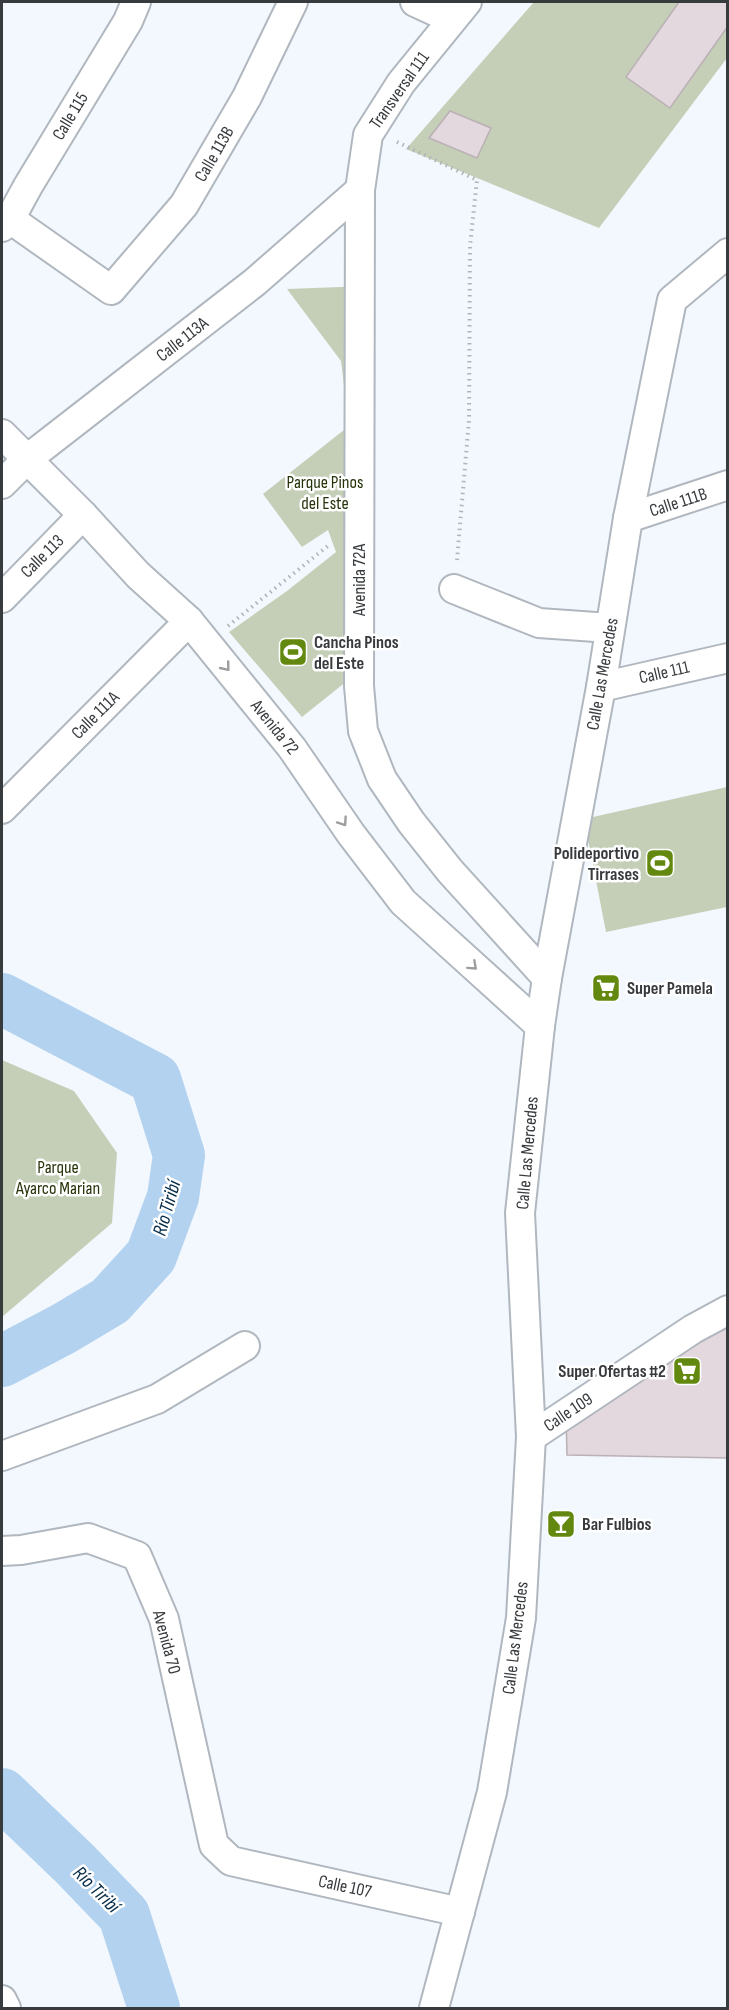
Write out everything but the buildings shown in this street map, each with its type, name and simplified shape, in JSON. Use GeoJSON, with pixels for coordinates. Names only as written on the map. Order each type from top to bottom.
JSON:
{"type":"FeatureCollection","features":[{"type":"Feature","properties":{"kind":"street","name":"Calle 115"},"geometry":{"type":"LineString","coordinates":[[6,223],[128,21],[136,2]]}},
{"type":"Feature","properties":{"kind":"street","name":"Calle 113B"},"geometry":{"type":"LineString","coordinates":[[6,223],[111,290],[184,205],[247,97],[293,2]]}},
{"type":"Feature","properties":{"kind":"street"},"geometry":{"type":"LineString","coordinates":[[415,2],[459,10]]}},
{"type":"Feature","properties":{"kind":"street","name":"Transversal 111"},"geometry":{"type":"LineString","coordinates":[[360,190],[368,135],[401,83],[459,10]]}},
{"type":"Feature","properties":{"kind":"street","name":"Calle 113A"},"geometry":{"type":"LineString","coordinates":[[2,484],[26,460],[255,282],[360,190]]}},
{"type":"Feature","properties":{"kind":"street","name":"Avenida 72A"},"geometry":{"type":"LineString","coordinates":[[360,190],[359,686],[363,731],[382,779],[411,822],[450,871],[547,978]]}},
{"type":"Feature","properties":{"kind":"street","name":"Calle Las Mercedes"},"geometry":{"type":"LineString","coordinates":[[434,2008],[492,1792],[521,1618],[531,1437],[520,1213],[547,978],[601,687],[628,519],[672,300],[728,253]]}},
{"type":"Feature","properties":{"kind":"street","name":"Avenida 72"},"geometry":{"type":"LineString","coordinates":[[2,434],[83,515],[138,575],[189,621],[292,748],[351,834],[403,902],[540,1026]]}},
{"type":"Feature","properties":{"kind":"street","name":"Calle 111B"},"geometry":{"type":"LineString","coordinates":[[628,519],[728,485]]}},
{"type":"Feature","properties":{"kind":"street","name":"Calle 113"},"geometry":{"type":"LineString","coordinates":[[2,598],[83,515]]}},
{"type":"Feature","properties":{"kind":"street"},"geometry":{"type":"LineString","coordinates":[[454,590],[539,623],[610,628]]}},
{"type":"Feature","properties":{"kind":"street","name":"Calle 111A"},"geometry":{"type":"LineString","coordinates":[[2,809],[189,621]]}},
{"type":"Feature","properties":{"kind":"street","name":"Calle 111"},"geometry":{"type":"LineString","coordinates":[[601,687],[728,657]]}},
{"type":"Feature","properties":{"kind":"street","name":"Calle 109"},"geometry":{"type":"LineString","coordinates":[[531,1437],[693,1329],[728,1310]]}},
{"type":"Feature","properties":{"kind":"street"},"geometry":{"type":"LineString","coordinates":[[2,1456],[157,1399],[245,1346]]}},
{"type":"Feature","properties":{"kind":"street","name":"Avenida 70"},"geometry":{"type":"LineString","coordinates":[[2,1551],[21,1550],[88,1538],[137,1556],[164,1619],[214,1845],[231,1861]]}},
{"type":"Feature","properties":{"kind":"street","name":"Calle 107"},"geometry":{"type":"LineString","coordinates":[[231,1861],[460,1912]]}},
{"type":"Feature","properties":{"kind":"street"},"geometry":{"type":"LineString","coordinates":[[2,2000],[6,2008]]}},
{"type":"Feature","properties":{"kind":"path"},"geometry":{"type":"LineString","coordinates":[[393,136],[394,141],[477,180],[470,246],[468,420],[454,590]]}},
{"type":"Feature","properties":{"kind":"path"},"geometry":{"type":"LineString","coordinates":[[207,643],[329,545]]}},
{"type":"Feature","properties":{"kind":"green space"},"geometry":{"type":"Polygon","coordinates":[[[534,2],[727,2],[727,58],[599,228],[406,149],[534,2]]]}},
{"type":"Feature","properties":{"kind":"green space","name":"Parque Pinos del Este"},"geometry":{"type":"Polygon","coordinates":[[[367,286],[357,673],[302,717],[229,632],[287,591],[336,552],[328,530],[302,547],[263,494],[349,426],[341,361],[287,289],[367,286]]]}},
{"type":"Feature","properties":{"kind":"green space","name":"Polideportivo Tirrases"},"geometry":{"type":"Polygon","coordinates":[[[727,787],[727,907],[606,932],[584,819],[727,787]]]}},
{"type":"Feature","properties":{"kind":"green space","name":"Parque Ayarco Marian"},"geometry":{"type":"Polygon","coordinates":[[[2,1060],[74,1091],[117,1153],[112,1223],[2,1317],[2,1060]]]}},
{"type":"Feature","properties":{"kind":"waterway","name":"Río Tiribí"},"geometry":{"type":"LineString","coordinates":[[2,999],[155,1079],[179,1155],[173,1197],[151,1256],[110,1301],[2,1361]]}},
{"type":"Feature","properties":{"kind":"waterway","name":"Río Tiribí"},"geometry":{"type":"LineString","coordinates":[[2,1794],[124,1915],[154,2008]]}},
{"type":"Feature","properties":{"kind":"place","name":"Cancha Pinos del Este"},"geometry":{"type":"Point","coordinates":[293,652]}},
{"type":"Feature","properties":{"kind":"place","name":"Polideportivo Tirrases"},"geometry":{"type":"Point","coordinates":[660,863]}},
{"type":"Feature","properties":{"kind":"place","name":"Super Pamela"},"geometry":{"type":"Point","coordinates":[606,988]}},
{"type":"Feature","properties":{"kind":"place","name":"Super Ofertas #2"},"geometry":{"type":"Point","coordinates":[687,1371]}},
{"type":"Feature","properties":{"kind":"place","name":"Bar Fulbios"},"geometry":{"type":"Point","coordinates":[561,1524]}}]}
